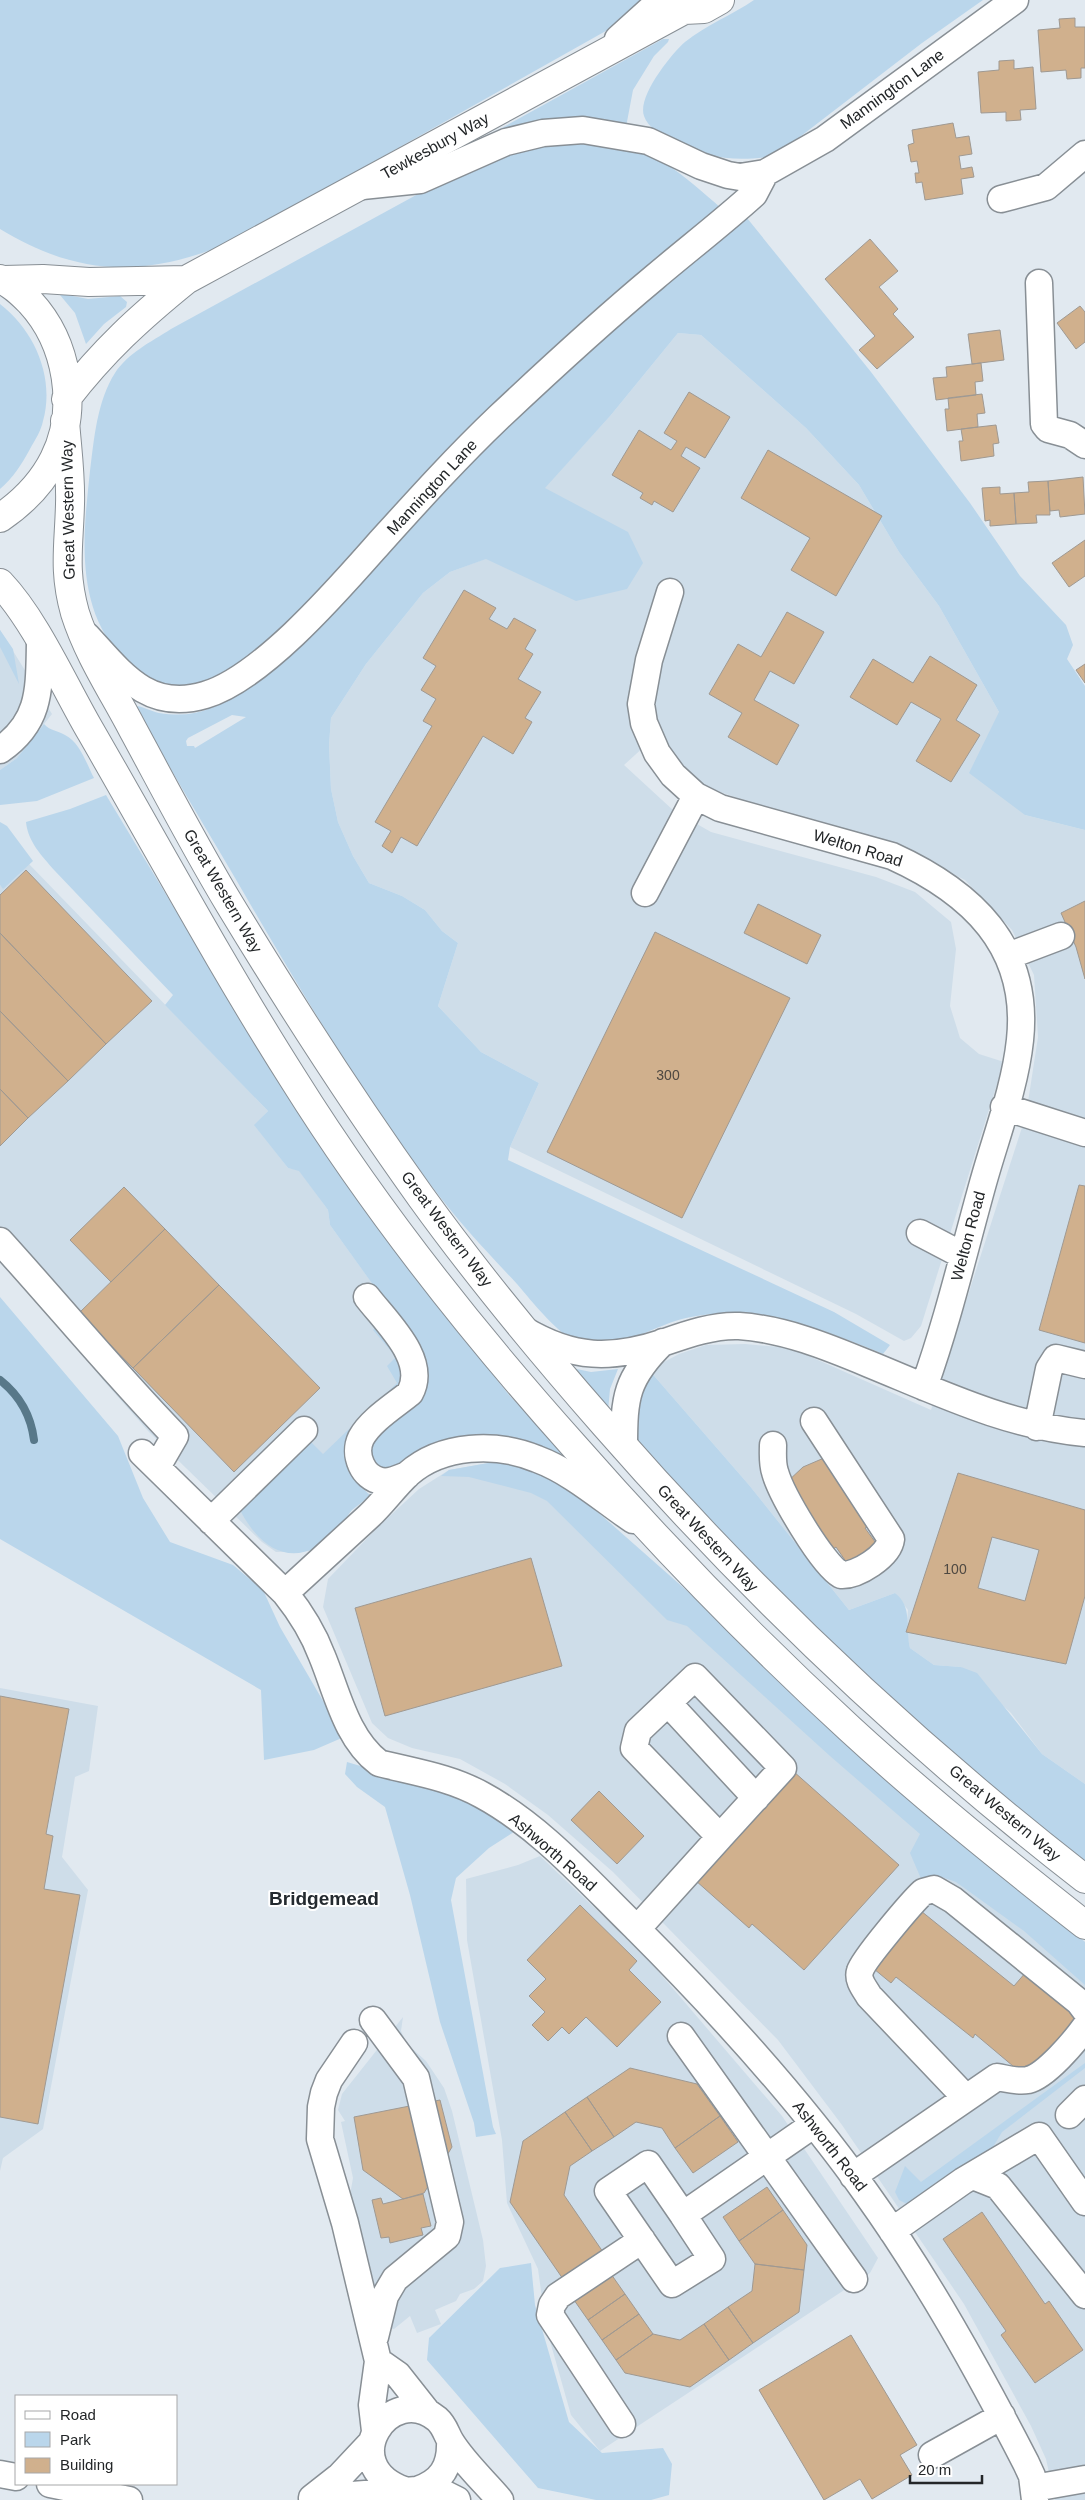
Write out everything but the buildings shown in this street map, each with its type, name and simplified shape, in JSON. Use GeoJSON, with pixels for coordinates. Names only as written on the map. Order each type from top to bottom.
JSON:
{"type":"FeatureCollection","features":[{"type":"Feature","properties":{"kind":"main road","name":"Tewkesbury Way"},"geometry":{"type":"LineString","coordinates":[[66,410],[111,344],[141,316],[186,280],[597,58],[679,3],[704,9],[720,0]]}},
{"type":"Feature","properties":{"kind":"main road","name":"Tewkesbury Way"},"geometry":{"type":"LineString","coordinates":[[2,280],[89,282],[186,280]]}},
{"type":"Feature","properties":{"kind":"main road","name":"Great Western Way"},"geometry":{"type":"LineString","coordinates":[[2,280],[25,297],[49,327],[62,356],[70,503],[66,558],[70,592],[82,630],[95,660],[182,822],[281,988],[422,1199],[523,1330],[624,1446],[745,1577],[853,1684],[1014,1822],[1085,1879]]}},
{"type":"Feature","properties":{"kind":"main road"},"geometry":{"type":"LineString","coordinates":[[0,518],[20,503],[43,477],[58,450],[66,410]]}},
{"type":"Feature","properties":{"kind":"main road"},"geometry":{"type":"LineString","coordinates":[[0,583],[27,620],[292,1077],[350,1164],[414,1253],[483,1342],[527,1394],[702,1586],[850,1730],[951,1817],[1085,1925]]}},
{"type":"Feature","properties":{"kind":"street","name":"Mannington Lane"},"geometry":{"type":"LineString","coordinates":[[362,186],[420,180],[506,142],[543,133],[583,130],[648,141],[701,166],[728,176],[740,177],[765,174],[808,149],[1015,0]]}},
{"type":"Feature","properties":{"kind":"street"},"geometry":{"type":"LineString","coordinates":[[1001,199],[1046,186],[1085,154]]}},
{"type":"Feature","properties":{"kind":"street","name":"Mannington Lane"},"geometry":{"type":"LineString","coordinates":[[82,630],[123,675],[150,694],[181,698],[206,695],[243,675],[300,627],[341,586],[444,472],[497,419],[585,337],[754,194],[765,174]]}},
{"type":"Feature","properties":{"kind":"street"},"geometry":{"type":"LineString","coordinates":[[1039,283],[1044,424],[1048,429],[1070,435],[1085,446]]}},
{"type":"Feature","properties":{"kind":"street","name":"Welton Road"},"geometry":{"type":"LineString","coordinates":[[670,592],[664,618],[649,660],[641,704],[644,723],[657,753],[674,775],[696,796],[720,808],[892,856],[915,866],[945,884],[986,920],[1008,956],[1019,986],[1020,1040],[1004,1107],[947,1315],[924,1386]]}},
{"type":"Feature","properties":{"kind":"street"},"geometry":{"type":"LineString","coordinates":[[0,750],[20,735],[32,714],[38,692],[40,643]]}},
{"type":"Feature","properties":{"kind":"street"},"geometry":{"type":"LineString","coordinates":[[645,893],[696,796]]}},
{"type":"Feature","properties":{"kind":"street"},"geometry":{"type":"LineString","coordinates":[[1008,956],[1061,936]]}},
{"type":"Feature","properties":{"kind":"street"},"geometry":{"type":"LineString","coordinates":[[1004,1107],[1085,1133]]}},
{"type":"Feature","properties":{"kind":"street"},"geometry":{"type":"LineString","coordinates":[[920,1233],[962,1255]]}},
{"type":"Feature","properties":{"kind":"street","name":"Ashworth Road"},"geometry":{"type":"LineString","coordinates":[[0,1241],[81,1330],[129,1388],[175,1436],[150,1460],[285,1593],[307,1623],[348,1722],[369,1756],[379,1763],[452,1781],[482,1795],[514,1815],[570,1863],[701,1993],[759,2059],[854,2176],[892,2231],[971,2358],[1026,2463],[1035,2494]]}},
{"type":"Feature","properties":{"kind":"street"},"geometry":{"type":"LineString","coordinates":[[367,1297],[409,1352],[415,1371],[410,1394],[368,1430],[361,1439],[358,1447],[360,1460],[367,1474],[381,1481],[388,1482],[407,1475]]}},
{"type":"Feature","properties":{"kind":"street"},"geometry":{"type":"LineString","coordinates":[[523,1330],[544,1342],[562,1349],[595,1355],[627,1352],[720,1327],[738,1326],[760,1329],[814,1342],[964,1403],[1037,1427],[1085,1433]]}},
{"type":"Feature","properties":{"kind":"street"},"geometry":{"type":"LineString","coordinates":[[624,1446],[625,1402],[631,1382],[663,1342]]}},
{"type":"Feature","properties":{"kind":"street"},"geometry":{"type":"LineString","coordinates":[[1037,1427],[1049,1369],[1056,1358],[1085,1365]]}},
{"type":"Feature","properties":{"kind":"street"},"geometry":{"type":"LineString","coordinates":[[773,1445],[774,1469],[787,1500],[827,1563],[841,1575],[853,1574],[882,1555],[887,1550],[891,1539],[814,1421]]}},
{"type":"Feature","properties":{"kind":"street"},"geometry":{"type":"LineString","coordinates":[[211,1521],[304,1430]]}},
{"type":"Feature","properties":{"kind":"street"},"geometry":{"type":"LineString","coordinates":[[285,1593],[370,1515],[407,1475],[429,1459],[450,1452],[477,1449],[513,1452],[537,1458],[564,1472],[656,1537]]}},
{"type":"Feature","properties":{"kind":"street"},"geometry":{"type":"LineString","coordinates":[[636,1929],[756,1798],[783,1768],[696,1677],[638,1731],[634,1748],[720,1837]]}},
{"type":"Feature","properties":{"kind":"street"},"geometry":{"type":"LineString","coordinates":[[668,1703],[756,1798]]}},
{"type":"Feature","properties":{"kind":"street"},"geometry":{"type":"LineString","coordinates":[[966,2098],[869,1996],[860,1982],[860,1972],[868,1959],[923,1892],[934,1889],[953,1900],[1079,2002],[1085,2010]]}},
{"type":"Feature","properties":{"kind":"street"},"geometry":{"type":"LineString","coordinates":[[373,2020],[416,2078],[450,2222],[447,2236],[395,2279],[386,2296],[376,2352],[372,2406],[374,2467],[381,2478],[391,2486],[404,2490]]}},
{"type":"Feature","properties":{"kind":"street"},"geometry":{"type":"LineString","coordinates":[[854,2176],[997,2077],[1013,2081],[1030,2080],[1044,2071],[1075,2042],[1085,2027]]}},
{"type":"Feature","properties":{"kind":"street"},"geometry":{"type":"LineString","coordinates":[[681,2036],[854,2279]]}},
{"type":"Feature","properties":{"kind":"street"},"geometry":{"type":"LineString","coordinates":[[311,2499],[417,2490],[429,2486],[440,2478],[447,2467],[451,2455],[450,2441],[446,2429],[428,2413],[398,2375],[376,2352],[345,2223],[320,2139],[321,2107],[324,2093],[342,2059],[354,2043]]}},
{"type":"Feature","properties":{"kind":"street"},"geometry":{"type":"LineString","coordinates":[[682,2215],[767,2159],[813,2125]]}},
{"type":"Feature","properties":{"kind":"street"},"geometry":{"type":"LineString","coordinates":[[892,2231],[977,2173],[1039,2136],[1085,2202]]}},
{"type":"Feature","properties":{"kind":"street"},"geometry":{"type":"LineString","coordinates":[[648,2164],[682,2215],[712,2259],[672,2284],[608,2191],[648,2164]]}},
{"type":"Feature","properties":{"kind":"street"},"geometry":{"type":"LineString","coordinates":[[977,2173],[998,2186],[1085,2295]]}},
{"type":"Feature","properties":{"kind":"street"},"geometry":{"type":"LineString","coordinates":[[622,2424],[550,2315],[552,2305],[558,2296],[642,2240]]}},
{"type":"Feature","properties":{"kind":"street"},"geometry":{"type":"LineString","coordinates":[[311,2499],[350,2466],[373,2437],[382,2421],[404,2410],[428,2413]]}},
{"type":"Feature","properties":{"kind":"street"},"geometry":{"type":"LineString","coordinates":[[932,2455],[1002,2416]]}},
{"type":"Feature","properties":{"kind":"street"},"geometry":{"type":"LineString","coordinates":[[450,2441],[500,2500]]}},
{"type":"Feature","properties":{"kind":"street"},"geometry":{"type":"LineString","coordinates":[[0,2474],[15,2477]]}},
{"type":"Feature","properties":{"kind":"street"},"geometry":{"type":"LineString","coordinates":[[1035,2494],[1085,2479]]}},
{"type":"Feature","properties":{"kind":"street"},"geometry":{"type":"LineString","coordinates":[[55,2485],[129,2500]]}},
{"type":"Feature","properties":{"kind":"street"},"geometry":{"type":"LineString","coordinates":[[429,2486],[457,2500]]}},
{"type":"Feature","properties":{"kind":"shaded area"},"geometry":{"type":"Polygon","coordinates":[[[678,333],[701,335],[806,428],[859,485],[899,552],[939,606],[999,712],[1025,815],[1085,830],[1085,1784],[1042,1754],[1011,1713],[961,1667],[934,1665],[910,1648],[906,1632],[908,1610],[895,1593],[849,1610],[749,1485],[649,1370],[679,1354],[706,1345],[745,1344],[779,1347],[802,1353],[931,1410],[1026,1115],[1038,1037],[1034,975],[1012,930],[965,880],[884,840],[766,808],[706,787],[680,767],[657,735],[624,765],[674,811],[711,832],[876,877],[915,892],[951,922],[956,949],[950,1006],[960,1038],[979,1054],[1004,1062],[921,1326],[911,1338],[904,1341],[856,1314],[510,1147],[539,1083],[481,1052],[438,1006],[458,943],[442,931],[425,910],[402,896],[369,883],[353,856],[338,822],[331,789],[329,745],[331,718],[366,664],[423,593],[450,572],[485,559],[544,488],[611,415],[678,333]]]}},
{"type":"Feature","properties":{"kind":"shaded area"},"geometry":{"type":"Polygon","coordinates":[[[0,630],[52,714],[17,758],[0,770],[0,630]]]}},
{"type":"Feature","properties":{"kind":"shaded area"},"geometry":{"type":"Polygon","coordinates":[[[29,864],[268,1111],[255,1125],[288,1168],[299,1170],[328,1210],[330,1225],[442,1380],[358,1483],[341,1529],[309,1551],[276,1552],[262,1542],[149,1432],[103,1380],[0,1255],[0,885],[3,888],[29,864]]]}},
{"type":"Feature","properties":{"kind":"shaded area"},"geometry":{"type":"Polygon","coordinates":[[[494,1462],[541,1471],[1002,1876],[1085,1942],[1085,2500],[1055,2500],[1046,2459],[1031,2426],[964,2304],[842,2125],[778,2040],[613,1872],[548,1815],[505,1784],[460,1759],[412,1748],[388,1738],[372,1723],[323,1607],[328,1579],[379,1526],[419,1489],[449,1470],[494,1462]]]}},
{"type":"Feature","properties":{"kind":"shaded area"},"geometry":{"type":"Polygon","coordinates":[[[0,1688],[98,1706],[89,1771],[75,1777],[62,1857],[88,1890],[43,2129],[3,2158],[0,2171],[0,1688]]]}},
{"type":"Feature","properties":{"kind":"shaded area"},"geometry":{"type":"Polygon","coordinates":[[[540,1856],[646,1957],[782,2116],[878,2258],[870,2273],[600,2451],[571,2415],[546,2327],[538,2269],[507,2203],[502,2140],[467,1940],[466,1879],[518,1865],[540,1856]]]}},
{"type":"Feature","properties":{"kind":"shaded area"},"geometry":{"type":"Polygon","coordinates":[[[403,2017],[401,2031],[407,2044],[426,2061],[444,2088],[452,2111],[483,2240],[486,2266],[483,2281],[474,2289],[460,2294],[456,2301],[435,2310],[441,2324],[417,2333],[410,2316],[394,2329],[386,2328],[350,2195],[353,2178],[341,2122],[345,2121],[338,2110],[342,2094],[403,2017]]]}},
{"type":"Feature","properties":{"kind":"green space"},"geometry":{"type":"Polygon","coordinates":[[[0,0],[652,0],[620,23],[231,242],[200,254],[170,262],[113,267],[85,264],[57,256],[29,245],[0,229],[0,0]]]}},
{"type":"Feature","properties":{"kind":"green space"},"geometry":{"type":"Polygon","coordinates":[[[754,0],[983,0],[922,43],[775,156],[734,159],[710,155],[685,146],[655,130],[646,120],[643,108],[650,87],[664,66],[679,48],[693,36],[754,0]]]}},
{"type":"Feature","properties":{"kind":"green space"},"geometry":{"type":"Polygon","coordinates":[[[663,39],[669,39],[654,56],[633,90],[626,127],[480,140],[663,39]]]}},
{"type":"Feature","properties":{"kind":"green space"},"geometry":{"type":"Polygon","coordinates":[[[565,140],[619,143],[651,155],[666,164],[733,218],[747,218],[871,372],[970,503],[1020,576],[1066,625],[1073,645],[1067,659],[1085,686],[1085,830],[1025,815],[969,773],[999,712],[939,606],[899,552],[859,485],[806,428],[701,335],[678,333],[611,415],[545,488],[628,532],[643,563],[627,589],[576,601],[486,559],[450,572],[423,593],[366,664],[331,718],[329,745],[331,789],[338,822],[353,856],[369,883],[402,896],[425,910],[442,931],[458,943],[438,1006],[481,1052],[539,1083],[510,1147],[508,1160],[834,1312],[890,1345],[883,1354],[812,1327],[762,1316],[736,1313],[686,1318],[610,1344],[581,1343],[573,1340],[556,1327],[449,1208],[386,1123],[334,1044],[285,963],[173,773],[137,706],[159,713],[192,714],[220,704],[239,691],[184,690],[153,682],[126,661],[109,641],[97,619],[90,596],[86,572],[85,521],[87,496],[100,408],[109,384],[120,366],[140,348],[171,329],[451,176],[494,158],[565,140]],[[232,715],[188,738],[186,741],[187,746],[194,746],[195,748],[246,717],[232,715]]]}},
{"type":"Feature","properties":{"kind":"green space"},"geometry":{"type":"Polygon","coordinates":[[[60,295],[88,299],[120,296],[127,302],[126,307],[104,324],[86,344],[75,313],[60,295]]]}},
{"type":"Feature","properties":{"kind":"green space"},"geometry":{"type":"Polygon","coordinates":[[[0,304],[23,328],[39,357],[44,372],[46,405],[39,432],[27,455],[0,489],[0,304]]]}},
{"type":"Feature","properties":{"kind":"green space"},"geometry":{"type":"Polygon","coordinates":[[[0,630],[13,649],[19,684],[0,647],[0,630]]]}},
{"type":"Feature","properties":{"kind":"green space"},"geometry":{"type":"Polygon","coordinates":[[[44,724],[70,738],[75,743],[94,778],[37,801],[0,805],[0,770],[17,758],[44,724]]]}},
{"type":"Feature","properties":{"kind":"green space"},"geometry":{"type":"Polygon","coordinates":[[[106,795],[217,979],[405,1263],[509,1395],[561,1450],[562,1454],[559,1456],[528,1441],[505,1437],[476,1437],[391,1473],[378,1473],[368,1451],[375,1439],[423,1394],[428,1384],[422,1353],[330,1225],[328,1210],[299,1171],[288,1168],[254,1125],[268,1111],[165,1005],[173,995],[45,860],[36,848],[27,829],[26,822],[70,809],[106,795]]]}},
{"type":"Feature","properties":{"kind":"green space"},"geometry":{"type":"Polygon","coordinates":[[[0,822],[7,826],[33,861],[3,889],[0,885],[0,822]]]}},
{"type":"Feature","properties":{"kind":"green space"},"geometry":{"type":"Polygon","coordinates":[[[0,1297],[118,1436],[143,1498],[170,1542],[233,1565],[263,1590],[280,1627],[344,1737],[314,1750],[264,1760],[261,1690],[0,1539],[0,1297]]]}},
{"type":"Feature","properties":{"kind":"green space"},"geometry":{"type":"Polygon","coordinates":[[[378,1325],[404,1365],[402,1382],[347,1461],[359,1485],[370,1495],[352,1510],[340,1529],[325,1542],[311,1550],[297,1553],[284,1552],[272,1547],[260,1538],[240,1510],[310,1441],[323,1454],[397,1383],[387,1366],[396,1357],[373,1330],[378,1325]]]}},
{"type":"Feature","properties":{"kind":"green space"},"geometry":{"type":"Polygon","coordinates":[[[572,1368],[591,1372],[618,1369],[610,1389],[608,1411],[572,1368]]]}},
{"type":"Feature","properties":{"kind":"green space"},"geometry":{"type":"Polygon","coordinates":[[[649,1370],[749,1485],[849,1610],[895,1593],[901,1599],[906,1611],[910,1648],[934,1665],[961,1667],[977,1673],[1042,1754],[1085,1784],[1085,1863],[936,1740],[864,1676],[794,1609],[645,1453],[635,1437],[636,1390],[649,1370]]]}},
{"type":"Feature","properties":{"kind":"green space"},"geometry":{"type":"Polygon","coordinates":[[[494,1462],[541,1471],[575,1492],[694,1597],[768,1669],[1002,1876],[1085,1942],[1085,1985],[1024,1931],[956,1882],[942,1877],[931,1877],[922,1881],[910,1853],[920,1834],[830,1756],[687,1626],[667,1620],[547,1501],[531,1493],[469,1477],[441,1476],[449,1470],[494,1462]]]}},
{"type":"Feature","properties":{"kind":"green space"},"geometry":{"type":"Polygon","coordinates":[[[347,1762],[478,1801],[517,1830],[489,1848],[456,1878],[451,1900],[493,2127],[496,2134],[476,2137],[474,2123],[440,2022],[410,1895],[385,1807],[357,1787],[345,1774],[347,1762]]]}},
{"type":"Feature","properties":{"kind":"green space"},"geometry":{"type":"Polygon","coordinates":[[[1085,2063],[1085,2068],[1002,2132],[990,2152],[907,2204],[899,2200],[895,2192],[905,2166],[921,2182],[1085,2063]]]}},
{"type":"Feature","properties":{"kind":"green space"},"geometry":{"type":"Polygon","coordinates":[[[531,2263],[535,2305],[569,2422],[602,2453],[663,2448],[672,2464],[669,2495],[651,2500],[596,2500],[538,2488],[427,2360],[429,2338],[500,2268],[531,2263]]]}},
{"type":"Feature","properties":{"kind":"waterway"},"geometry":{"type":"LineString","coordinates":[[0,1380],[13,1392],[27,1414],[34,1440]]}},
{"type":"Feature","properties":{"kind":"district","name":"Bridgemead"},"geometry":{"type":"Point","coordinates":[324,1898]}}]}
